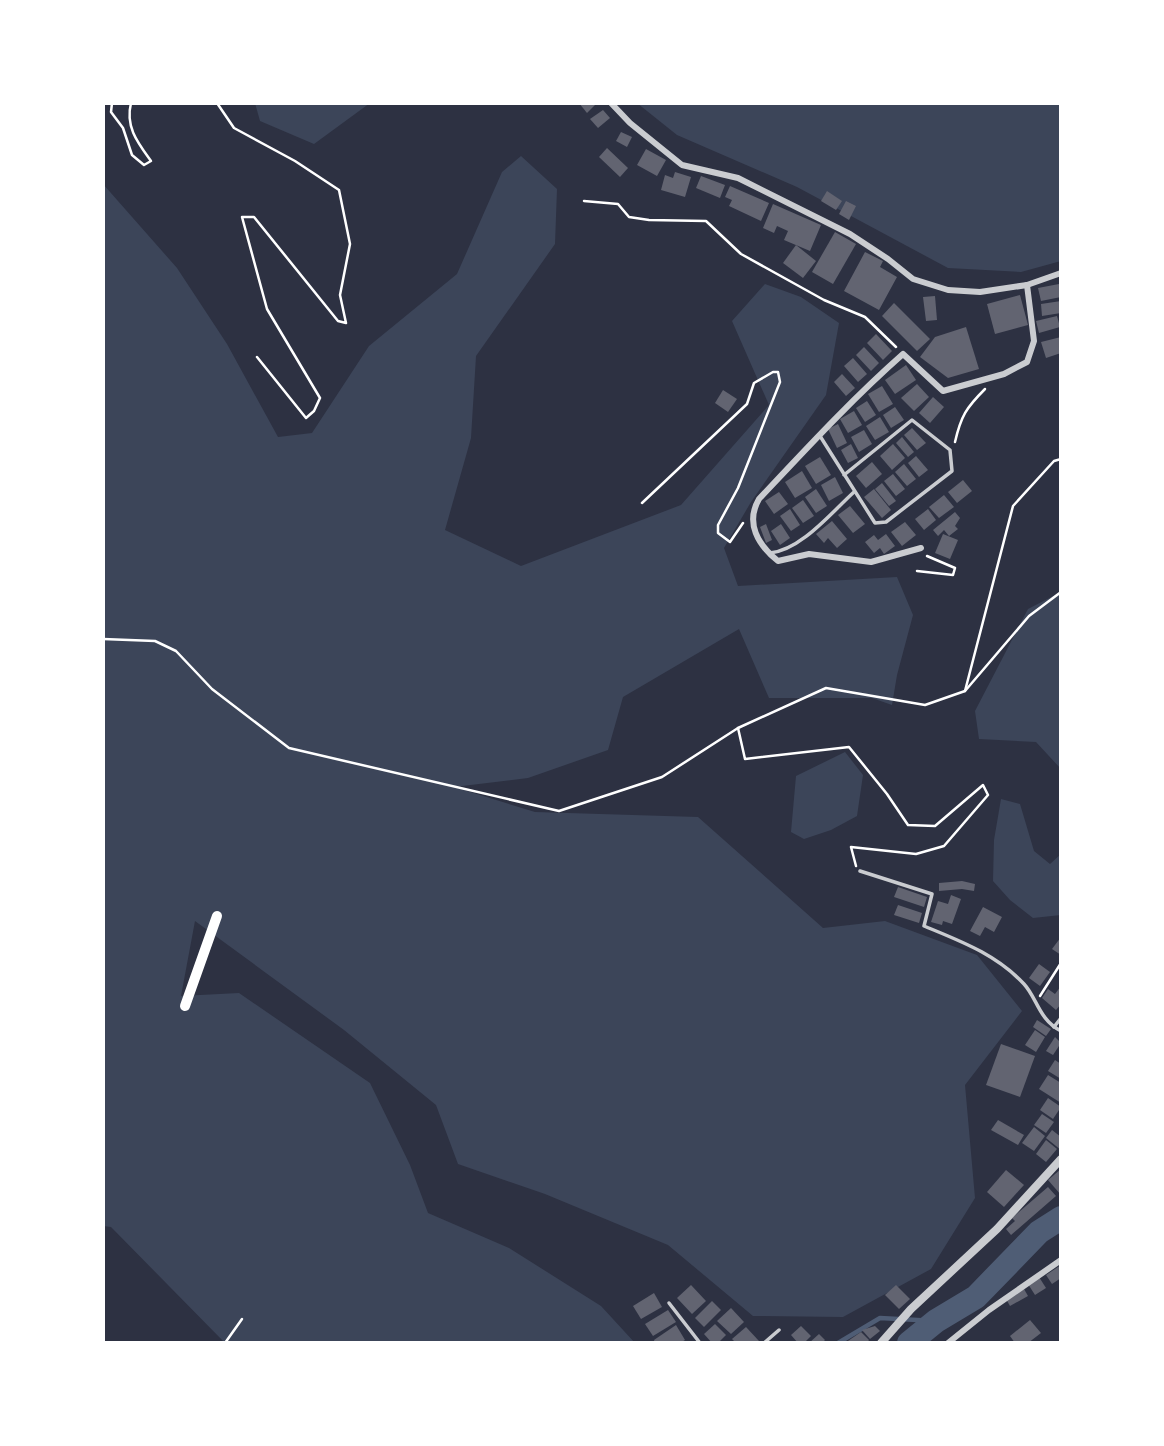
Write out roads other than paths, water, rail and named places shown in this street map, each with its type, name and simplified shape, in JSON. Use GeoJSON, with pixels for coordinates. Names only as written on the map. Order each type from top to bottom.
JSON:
{"type":"FeatureCollection","features":[{"type":"Feature","properties":{"kind":"highway"},"geometry":{"type":"LineString","coordinates":[[185,1006],[217,916]]}},
{"type":"Feature","properties":{"kind":"street"},"geometry":{"type":"LineString","coordinates":[[611,103],[630,123],[682,165],[748,182],[850,234],[888,258],[913,279],[948,289],[980,292],[1027,285],[1061,273]]}},
{"type":"Feature","properties":{"kind":"street"},"geometry":{"type":"LineString","coordinates":[[918,549],[871,562],[809,554],[778,561],[762,546],[752,523],[752,512],[759,499],[819,435],[878,375],[903,354],[943,391],[1004,374],[1027,362],[1034,341],[1027,285]]}},
{"type":"Feature","properties":{"kind":"street"},"geometry":{"type":"LineString","coordinates":[[881,1343],[911,1309],[997,1229],[1061,1159]]}},
{"type":"Feature","properties":{"kind":"street"},"geometry":{"type":"LineString","coordinates":[[950,1342],[989,1310],[1061,1260]]}},
{"type":"Feature","properties":{"kind":"lane"},"geometry":{"type":"LineString","coordinates":[[819,435],[854,492],[875,523],[886,522],[952,471],[950,450],[912,420],[844,475]]}},
{"type":"Feature","properties":{"kind":"lane"},"geometry":{"type":"LineString","coordinates":[[767,553],[781,552],[798,543],[854,492]]}},
{"type":"Feature","properties":{"kind":"lane"},"geometry":{"type":"LineString","coordinates":[[860,871],[932,894],[924,926],[999,960],[1027,987],[1035,1005],[1054,1027],[1061,1031]]}},
{"type":"Feature","properties":{"kind":"lane"},"geometry":{"type":"LineString","coordinates":[[1054,1027],[1061,1018]]}},
{"type":"Feature","properties":{"kind":"lane"},"geometry":{"type":"LineString","coordinates":[[669,1303],[700,1343]]}},
{"type":"Feature","properties":{"kind":"lane"},"geometry":{"type":"LineString","coordinates":[[764,1343],[779,1330]]}},
{"type":"Feature","properties":{"kind":"waterway"},"geometry":{"type":"LineString","coordinates":[[909,1343],[936,1321],[976,1297],[1039,1232],[1061,1218]]}},
{"type":"Feature","properties":{"kind":"waterway"},"geometry":{"type":"LineString","coordinates":[[838,1343],[880,1318],[936,1321]]}}]}
